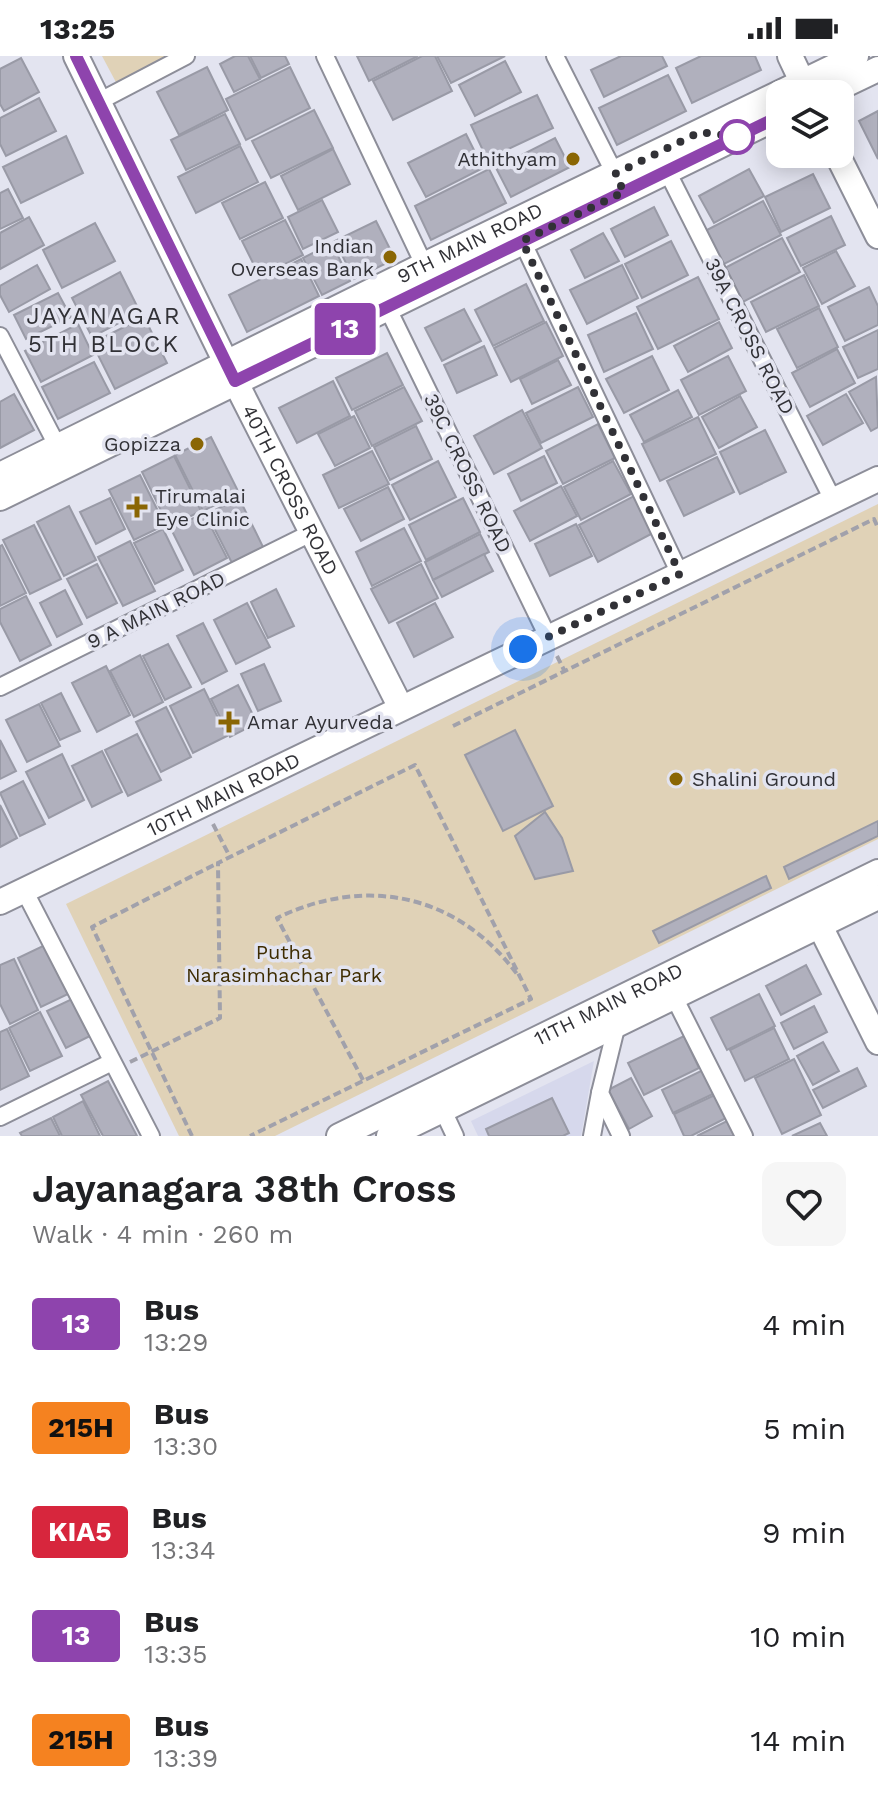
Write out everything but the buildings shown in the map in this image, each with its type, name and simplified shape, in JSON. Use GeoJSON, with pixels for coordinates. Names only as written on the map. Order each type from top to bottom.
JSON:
{"type":"FeatureCollection","features":[{"type":"Feature","properties":{"kind":"main road","name":"40TH CROSS ROAD"},"geometry":{"type":"LineString","coordinates":[[76,56],[311,533],[401,708]]}},
{"type":"Feature","properties":{"kind":"main road"},"geometry":{"type":"LineString","coordinates":[[790,56],[801,80]]}},
{"type":"Feature","properties":{"kind":"main road","name":"9TH MAIN ROAD"},"geometry":{"type":"LineString","coordinates":[[818,80],[856,56]]}},
{"type":"Feature","properties":{"kind":"main road"},"geometry":{"type":"LineString","coordinates":[[854,81],[878,69]]}},
{"type":"Feature","properties":{"kind":"main road","name":"9TH MAIN ROAD"},"geometry":{"type":"LineString","coordinates":[[0,498],[62,456],[766,108]]}},
{"type":"Feature","properties":{"kind":"main road","name":"9TH MAIN ROAD"},"geometry":{"type":"LineString","coordinates":[[231,372],[388,309],[429,275],[522,241],[619,183],[667,171],[766,123]]}},
{"type":"Feature","properties":{"kind":"main road"},"geometry":{"type":"LineString","coordinates":[[844,168],[878,236]]}},
{"type":"Feature","properties":{"kind":"main road","name":"9TH MAIN ROAD"},"geometry":{"type":"LineString","coordinates":[[0,475],[62,456]]}},
{"type":"Feature","properties":{"kind":"main road","name":"10TH MAIN ROAD"},"geometry":{"type":"LineString","coordinates":[[0,902],[878,479]]}},
{"type":"Feature","properties":{"kind":"main road","name":"11TH MAIN ROAD"},"geometry":{"type":"LineString","coordinates":[[339,1136],[438,1100],[674,997],[815,916],[878,872]]}},
{"type":"Feature","properties":{"kind":"main road","name":"11TH MAIN ROAD"},"geometry":{"type":"LineString","coordinates":[[389,1136],[438,1100],[815,916],[878,897]]}},
{"type":"Feature","properties":{"kind":"main road"},"geometry":{"type":"LineString","coordinates":[[815,916],[878,1042]]}},
{"type":"Feature","properties":{"kind":"street"},"geometry":{"type":"LineString","coordinates":[[98,102],[186,56]]}},
{"type":"Feature","properties":{"kind":"street"},"geometry":{"type":"LineString","coordinates":[[325,56],[429,275]]}},
{"type":"Feature","properties":{"kind":"street"},"geometry":{"type":"LineString","coordinates":[[555,56],[619,183]]}},
{"type":"Feature","properties":{"kind":"street","name":"39A CROSS ROAD"},"geometry":{"type":"LineString","coordinates":[[667,171],[833,500]]}},
{"type":"Feature","properties":{"kind":"street"},"geometry":{"type":"LineString","coordinates":[[522,241],[680,574]]}},
{"type":"Feature","properties":{"kind":"street","name":"39C CROSS ROAD"},"geometry":{"type":"LineString","coordinates":[[388,309],[548,637]]}},
{"type":"Feature","properties":{"kind":"street"},"geometry":{"type":"LineString","coordinates":[[0,336],[62,456]]}},
{"type":"Feature","properties":{"kind":"street","name":"9 A MAIN ROAD"},"geometry":{"type":"LineString","coordinates":[[0,687],[311,533]]}},
{"type":"Feature","properties":{"kind":"street"},"geometry":{"type":"LineString","coordinates":[[24,890],[151,1136]]}},
{"type":"Feature","properties":{"kind":"street"},"geometry":{"type":"LineString","coordinates":[[674,997],[744,1136]]}},
{"type":"Feature","properties":{"kind":"street"},"geometry":{"type":"LineString","coordinates":[[592,1136],[617,1024]]}},
{"type":"Feature","properties":{"kind":"street"},"geometry":{"type":"LineString","coordinates":[[0,1117],[114,1066]]}},
{"type":"Feature","properties":{"kind":"street"},"geometry":{"type":"LineString","coordinates":[[600,1093],[621,1136]]}},
{"type":"Feature","properties":{"kind":"street"},"geometry":{"type":"LineString","coordinates":[[438,1100],[455,1136]]}},
{"type":"Feature","properties":{"kind":"path"},"geometry":{"type":"LineString","coordinates":[[453,726],[874,519],[878,528]]}},
{"type":"Feature","properties":{"kind":"path"},"geometry":{"type":"LineString","coordinates":[[192,1136],[92,927],[415,765],[531,999]]}},
{"type":"Feature","properties":{"kind":"path"},"geometry":{"type":"LineString","coordinates":[[203,804],[230,857]]}},
{"type":"Feature","properties":{"kind":"path"},"geometry":{"type":"LineString","coordinates":[[114,1066],[220,1018],[218,863]]}},
{"type":"Feature","properties":{"kind":"path"},"geometry":{"type":"LineString","coordinates":[[363,1080],[277,918],[333,898],[368,894],[413,900],[455,917],[491,944],[520,979],[531,999]]}},
{"type":"Feature","properties":{"kind":"path"},"geometry":{"type":"LineString","coordinates":[[250,1136],[531,999]]}},
{"type":"Feature","properties":{"kind":"shaded area"},"geometry":{"type":"Polygon","coordinates":[[[594,1061],[581,1136],[478,1136],[471,1121],[594,1061]]]}},
{"type":"Feature","properties":{"kind":"green space"},"geometry":{"type":"Polygon","coordinates":[[[102,56],[177,56],[118,86],[102,56]]]}},
{"type":"Feature","properties":{"kind":"green space","name":"Putha Narasimhachar Park"},"geometry":{"type":"Polygon","coordinates":[[[878,504],[878,839],[275,1136],[179,1136],[66,904],[878,504]]]}},
{"type":"Feature","properties":{"kind":"bus line","name":"13"},"geometry":{"type":"LineString","coordinates":[[76,56],[235,381],[766,123]]}},
{"type":"Feature","properties":{"kind":"place","name":"Athithyam"},"geometry":{"type":"Point","coordinates":[573,159]}},
{"type":"Feature","properties":{"kind":"place","name":"Indian Overseas Bank"},"geometry":{"type":"Point","coordinates":[390,257]}},
{"type":"Feature","properties":{"kind":"place","name":"Gopizza"},"geometry":{"type":"Point","coordinates":[197,444]}},
{"type":"Feature","properties":{"kind":"place","name":"Tirumalai Eye Clinic"},"geometry":{"type":"Point","coordinates":[137,507]}},
{"type":"Feature","properties":{"kind":"place","name":"Amar Ayurveda"},"geometry":{"type":"Point","coordinates":[229,722]}},
{"type":"Feature","properties":{"kind":"place","name":"Shalini Ground"},"geometry":{"type":"Point","coordinates":[676,779]}},
{"type":"Feature","properties":{"kind":"district","name":"JAYANAGAR 5TH BLOCK"},"geometry":{"type":"Point","coordinates":[104,330]}},
{"type":"Feature","properties":{"kind":"route"},"geometry":{"type":"LineString","coordinates":[[523,649],[680,574],[522,241],[624,192],[615,174],[700,132],[737,137]]}}]}
